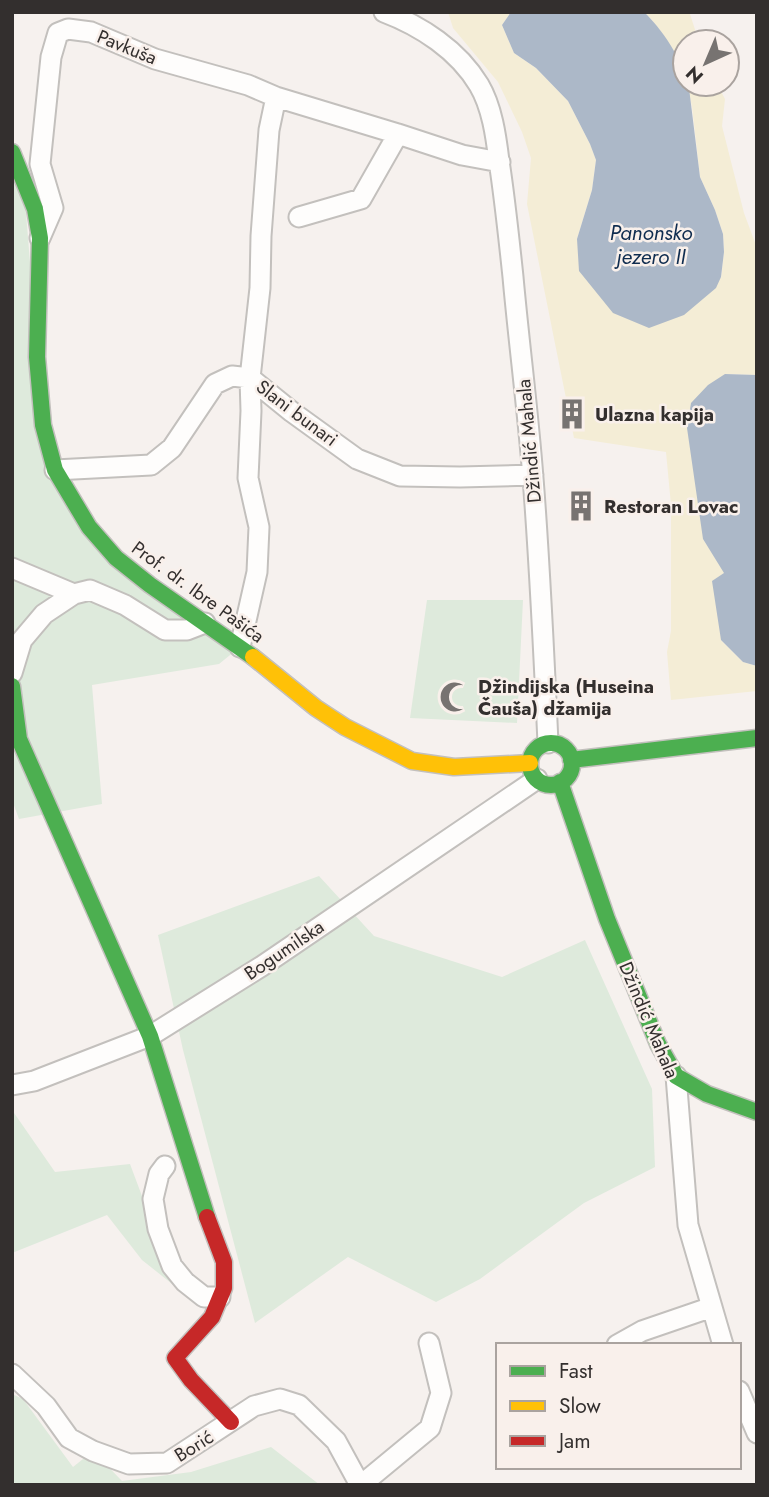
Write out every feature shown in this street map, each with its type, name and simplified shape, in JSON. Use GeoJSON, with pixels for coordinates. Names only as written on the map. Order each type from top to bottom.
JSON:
{"type":"FeatureCollection","features":[{"type":"Feature","properties":{"kind":"street","name":"Džindić Mahala"},"geometry":{"type":"LineString","coordinates":[[384,12],[443,43],[466,68],[479,85],[496,140],[533,475],[548,743]]}},
{"type":"Feature","properties":{"kind":"street","name":"Pavkuša"},"geometry":{"type":"LineString","coordinates":[[40,239],[53,208],[40,164],[51,57],[58,33],[68,29],[92,32],[155,59],[248,85],[276,97],[462,155],[500,162]]}},
{"type":"Feature","properties":{"kind":"street"},"geometry":{"type":"LineString","coordinates":[[240,647],[257,572],[259,527],[248,478],[250,378],[260,288],[261,236],[270,130],[276,97]]}},
{"type":"Feature","properties":{"kind":"street"},"geometry":{"type":"LineString","coordinates":[[299,217],[361,199],[398,134]]}},
{"type":"Feature","properties":{"kind":"street","name":"Prof. dr. Ibre Pašića"},"geometry":{"type":"LineString","coordinates":[[12,152],[35,209],[40,239],[37,356],[43,425],[55,470],[89,527],[116,558],[150,585],[240,647],[316,708],[345,727],[412,761],[534,771]]}},
{"type":"Feature","properties":{"kind":"street"},"geometry":{"type":"LineString","coordinates":[[12,197],[23,176]]}},
{"type":"Feature","properties":{"kind":"street","name":"Slani bunari"},"geometry":{"type":"LineString","coordinates":[[55,470],[151,466],[172,448],[215,384],[232,376],[250,378],[357,458],[400,476],[533,475]]}},
{"type":"Feature","properties":{"kind":"street"},"geometry":{"type":"LineString","coordinates":[[12,568],[74,594]]}},
{"type":"Feature","properties":{"kind":"street"},"geometry":{"type":"LineString","coordinates":[[12,673],[22,640],[44,614],[74,594],[90,590],[125,606],[165,630],[187,630],[205,623]]}},
{"type":"Feature","properties":{"kind":"street"},"geometry":{"type":"LineString","coordinates":[[12,686],[19,739],[150,1036],[205,1211],[224,1262],[224,1288],[212,1317],[175,1357],[191,1380],[231,1422]]}},
{"type":"Feature","properties":{"kind":"street"},"geometry":{"type":"LineString","coordinates":[[571,760],[757,738]]}},
{"type":"Feature","properties":{"kind":"street"},"geometry":{"type":"LineString","coordinates":[[548,743],[567,750],[571,760],[568,776],[560,782],[550,784],[534,771],[536,749],[548,743]]}},
{"type":"Feature","properties":{"kind":"street","name":"Bogumilska"},"geometry":{"type":"LineString","coordinates":[[12,1085],[34,1081],[150,1036],[262,966],[534,771]]}},
{"type":"Feature","properties":{"kind":"street","name":"Džindić Mahala"},"geometry":{"type":"LineString","coordinates":[[560,782],[607,919],[658,1044],[676,1076],[688,1225],[722,1343]]}},
{"type":"Feature","properties":{"kind":"street"},"geometry":{"type":"LineString","coordinates":[[676,1076],[707,1094],[757,1112]]}},
{"type":"Feature","properties":{"kind":"street"},"geometry":{"type":"LineString","coordinates":[[165,1166],[159,1174],[153,1199],[158,1229],[172,1266],[204,1297],[220,1297]]}},
{"type":"Feature","properties":{"kind":"street"},"geometry":{"type":"LineString","coordinates":[[621,1343],[642,1331],[712,1307]]}},
{"type":"Feature","properties":{"kind":"street"},"geometry":{"type":"LineString","coordinates":[[361,1485],[430,1428],[441,1394],[429,1343]]}},
{"type":"Feature","properties":{"kind":"street","name":"Borić"},"geometry":{"type":"LineString","coordinates":[[12,1374],[46,1406],[69,1438],[93,1451],[129,1464],[167,1462],[254,1406],[279,1399],[299,1405],[336,1441],[361,1485]]}},
{"type":"Feature","properties":{"kind":"street"},"geometry":{"type":"LineString","coordinates":[[741,1396],[757,1433]]}},
{"type":"Feature","properties":{"kind":"green space"},"geometry":{"type":"Polygon","coordinates":[[[12,152],[23,175],[43,425],[89,527],[240,647],[219,664],[92,685],[102,804],[19,819],[12,800],[12,152]]]}},
{"type":"Feature","properties":{"kind":"green space"},"geometry":{"type":"Polygon","coordinates":[[[427,600],[523,600],[517,723],[410,718],[427,600]]]}},
{"type":"Feature","properties":{"kind":"green space"},"geometry":{"type":"Polygon","coordinates":[[[319,876],[374,936],[502,977],[585,940],[652,1089],[655,1167],[584,1203],[480,1279],[436,1302],[348,1257],[255,1323],[183,1050],[158,935],[319,876]]]}},
{"type":"Feature","properties":{"kind":"green space"},"geometry":{"type":"Polygon","coordinates":[[[12,1110],[55,1172],[130,1164],[176,1287],[142,1260],[107,1215],[12,1253],[12,1110]]]}},
{"type":"Feature","properties":{"kind":"green space"},"geometry":{"type":"Polygon","coordinates":[[[12,1394],[23,1399],[73,1467],[93,1451],[122,1481],[191,1472],[271,1447],[320,1485],[12,1485],[12,1394]]]}},
{"type":"Feature","properties":{"kind":"sand"},"geometry":{"type":"Polygon","coordinates":[[[448,12],[511,12],[502,25],[514,53],[536,68],[568,101],[596,160],[592,190],[577,239],[721,278],[723,234],[700,177],[690,98],[725,99],[722,126],[744,213],[757,248],[757,375],[725,374],[703,539],[725,573],[721,640],[743,662],[757,666],[757,691],[671,700],[667,652],[671,631],[671,505],[666,452],[574,438],[527,204],[531,158],[522,132],[498,82],[453,28],[448,12]]]}},
{"type":"Feature","properties":{"kind":"sand"},"geometry":{"type":"Polygon","coordinates":[[[644,12],[689,12],[694,28],[671,28],[671,49],[644,12]]]}},
{"type":"Feature","properties":{"kind":"water","name":"Panonsko jezero II"},"geometry":{"type":"Polygon","coordinates":[[[511,12],[644,12],[670,45],[671,98],[690,98],[700,177],[723,234],[724,252],[721,277],[716,288],[684,315],[649,328],[613,313],[579,271],[577,239],[592,190],[596,160],[568,101],[536,68],[514,53],[502,25],[511,12]]]}},
{"type":"Feature","properties":{"kind":"water"},"geometry":{"type":"Polygon","coordinates":[[[725,374],[757,375],[757,666],[743,662],[721,640],[712,581],[724,573],[703,539],[687,428],[691,403],[708,385],[725,374]]]}},
{"type":"Feature","properties":{"kind":"traffic: fast"},"geometry":{"type":"LineString","coordinates":[[12,152],[35,209],[40,238],[37,357],[43,425],[55,470],[89,527],[116,558],[253,657]]}},
{"type":"Feature","properties":{"kind":"traffic: fast"},"geometry":{"type":"LineString","coordinates":[[12,686],[19,739],[150,1036],[207,1217]]}},
{"type":"Feature","properties":{"kind":"traffic: fast"},"geometry":{"type":"LineString","coordinates":[[571,760],[757,738]]}},
{"type":"Feature","properties":{"kind":"traffic: fast"},"geometry":{"type":"LineString","coordinates":[[551,743],[566,749],[572,764],[566,779],[551,785],[536,779],[530,764],[536,749],[551,743]]}},
{"type":"Feature","properties":{"kind":"traffic: fast"},"geometry":{"type":"LineString","coordinates":[[560,782],[607,919],[658,1044],[676,1076],[707,1094],[757,1112]]}},
{"type":"Feature","properties":{"kind":"traffic: slow"},"geometry":{"type":"LineString","coordinates":[[253,657],[316,708],[345,727],[412,761],[454,767],[530,763]]}},
{"type":"Feature","properties":{"kind":"traffic: jam"},"geometry":{"type":"LineString","coordinates":[[207,1217],[224,1262],[224,1288],[212,1317],[175,1358],[191,1380],[231,1422]]}},
{"type":"Feature","properties":{"kind":"place","name":"Ulazna kapija"},"geometry":{"type":"Point","coordinates":[572,414]}},
{"type":"Feature","properties":{"kind":"place","name":"Restoran Lovac"},"geometry":{"type":"Point","coordinates":[581,506]}},
{"type":"Feature","properties":{"kind":"place","name":"Džindijska (Huseina Čauša) džamija"},"geometry":{"type":"Point","coordinates":[455,697]}}]}
